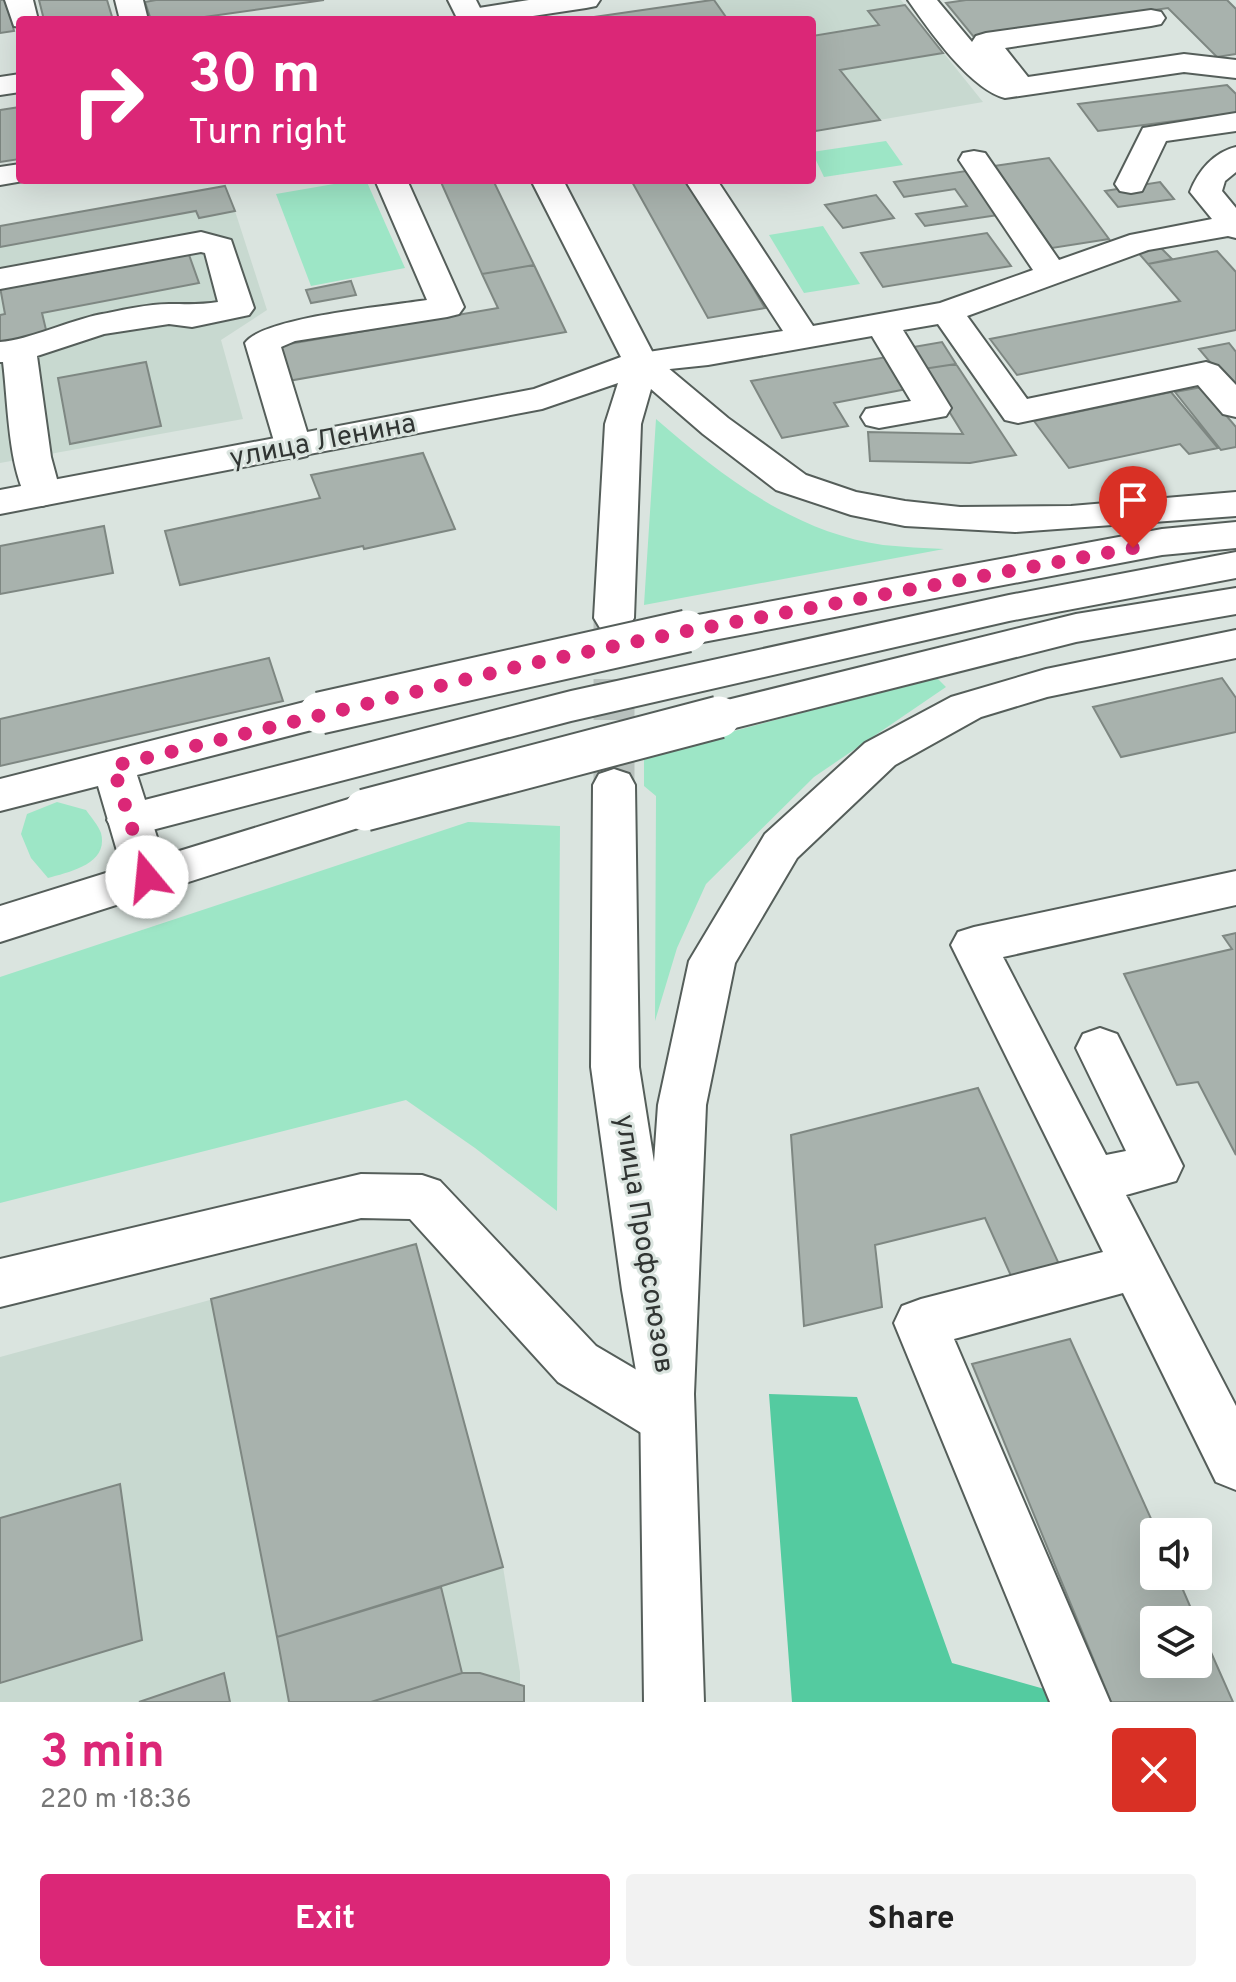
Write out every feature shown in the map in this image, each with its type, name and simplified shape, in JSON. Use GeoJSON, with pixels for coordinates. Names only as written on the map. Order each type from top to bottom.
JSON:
{"type":"FeatureCollection","features":[{"type":"Feature","properties":{"kind":"main road"},"geometry":{"type":"LineString","coordinates":[[463,14],[586,0]]}},
{"type":"Feature","properties":{"kind":"main road"},"geometry":{"type":"LineString","coordinates":[[922,0],[984,75],[1005,89],[1184,63],[1236,69]]}},
{"type":"Feature","properties":{"kind":"main road"},"geometry":{"type":"LineString","coordinates":[[1020,87],[986,42],[1151,18]]}},
{"type":"Feature","properties":{"kind":"main road"},"geometry":{"type":"LineString","coordinates":[[952,80],[984,75]]}},
{"type":"Feature","properties":{"kind":"main road"},"geometry":{"type":"LineString","coordinates":[[1131,184],[1154,134],[1236,122]]}},
{"type":"Feature","properties":{"kind":"main road"},"geometry":{"type":"LineString","coordinates":[[1235,226],[1206,192],[1211,177],[1236,156]]}},
{"type":"Feature","properties":{"kind":"main road"},"geometry":{"type":"LineString","coordinates":[[974,160],[1053,275]]}},
{"type":"Feature","properties":{"kind":"main road"},"geometry":{"type":"LineString","coordinates":[[294,448],[262,343],[287,332],[447,307],[393,184]]}},
{"type":"Feature","properties":{"kind":"main road"},"geometry":{"type":"LineString","coordinates":[[549,184],[641,362],[730,439],[796,485],[884,510],[977,520],[1103,517],[1236,504]]}},
{"type":"Feature","properties":{"kind":"main road"},"geometry":{"type":"LineString","coordinates":[[704,184],[804,338]]}},
{"type":"Feature","properties":{"kind":"main road","name":"улица Ленина"},"geometry":{"type":"LineString","coordinates":[[0,502],[542,398],[641,362],[708,355],[947,312],[1141,242],[1235,226]]}},
{"type":"Feature","properties":{"kind":"main road"},"geometry":{"type":"LineString","coordinates":[[0,279],[201,242],[220,247],[237,308],[192,317],[169,314],[101,324],[10,352],[42,494]]}},
{"type":"Feature","properties":{"kind":"main road"},"geometry":{"type":"LineString","coordinates":[[947,312],[1018,412],[1206,373],[1236,406]]}},
{"type":"Feature","properties":{"kind":"main road"},"geometry":{"type":"LineString","coordinates":[[879,417],[933,408],[882,323]]}},
{"type":"Feature","properties":{"kind":"main road"},"geometry":{"type":"LineString","coordinates":[[614,618],[623,424],[641,362]]}},
{"type":"Feature","properties":{"kind":"main road"},"geometry":{"type":"LineString","coordinates":[[0,795],[320,713],[529,664],[702,628],[1147,545],[1236,535]]}},
{"type":"Feature","properties":{"kind":"main road"},"geometry":{"type":"LineString","coordinates":[[129,820],[571,706],[1009,608],[1236,565]]}},
{"type":"Feature","properties":{"kind":"main road"},"geometry":{"type":"LineString","coordinates":[[0,924],[365,810],[1076,628],[1236,601]]}},
{"type":"Feature","properties":{"kind":"main road"},"geometry":{"type":"LineString","coordinates":[[0,1283],[361,1196],[422,1197],[577,1364],[667,1406],[682,1105],[712,961],[781,846],[880,754],[966,707],[1046,683],[1236,644]]}},
{"type":"Feature","properties":{"kind":"main road"},"geometry":{"type":"LineString","coordinates":[[113,766],[147,877]]}},
{"type":"Feature","properties":{"kind":"main road","name":"улица Профсоюзов"},"geometry":{"type":"LineString","coordinates":[[614,785],[615,1067],[667,1406],[674,1702]]}},
{"type":"Feature","properties":{"kind":"main road"},"geometry":{"type":"LineString","coordinates":[[1236,888],[974,945],[1000,1036],[1094,1180],[1236,1463]]}},
{"type":"Feature","properties":{"kind":"main road"},"geometry":{"type":"LineString","coordinates":[[1094,1180],[1158,1166],[1100,1048]]}},
{"type":"Feature","properties":{"kind":"main road"},"geometry":{"type":"LineString","coordinates":[[1080,1702],[921,1323],[1138,1266]]}},
{"type":"Feature","properties":{"kind":"shaded area"},"geometry":{"type":"Polygon","coordinates":[[[714,0],[901,0],[983,102],[816,131],[816,16],[725,16],[714,0]]]}},
{"type":"Feature","properties":{"kind":"shaded area"},"geometry":{"type":"Polygon","coordinates":[[[196,211],[199,218],[235,211],[267,310],[221,340],[243,419],[0,463],[0,247],[196,211]]]}},
{"type":"Feature","properties":{"kind":"shaded area"},"geometry":{"type":"Polygon","coordinates":[[[416,1244],[503,1567],[520,1672],[520,1702],[0,1702],[0,1357],[416,1244]]]}},
{"type":"Feature","properties":{"kind":"green space"},"geometry":{"type":"Polygon","coordinates":[[[886,141],[903,165],[824,177],[816,160],[816,151],[886,141]]]}},
{"type":"Feature","properties":{"kind":"green space"},"geometry":{"type":"Polygon","coordinates":[[[334,184],[368,184],[405,268],[311,286],[276,194],[334,184]]]}},
{"type":"Feature","properties":{"kind":"green space"},"geometry":{"type":"Polygon","coordinates":[[[823,226],[860,284],[804,293],[769,235],[823,226]]]}},
{"type":"Feature","properties":{"kind":"green space"},"geometry":{"type":"Polygon","coordinates":[[[656,419],[733,480],[760,498],[819,528],[883,545],[944,549],[644,605],[656,419]]]}},
{"type":"Feature","properties":{"kind":"green space"},"geometry":{"type":"Polygon","coordinates":[[[936,677],[946,687],[814,777],[706,884],[677,948],[655,1021],[656,796],[644,786],[644,755],[936,677]]]}},
{"type":"Feature","properties":{"kind":"green space"},"geometry":{"type":"Polygon","coordinates":[[[57,802],[86,810],[100,830],[102,844],[99,852],[85,865],[48,878],[31,858],[21,834],[27,814],[57,802]]]}},
{"type":"Feature","properties":{"kind":"green space"},"geometry":{"type":"Polygon","coordinates":[[[468,822],[560,826],[557,1211],[406,1100],[0,1203],[0,977],[468,822]]]}},
{"type":"Feature","properties":{"kind":"green space"},"geometry":{"type":"Polygon","coordinates":[[[769,1394],[857,1397],[952,1663],[1055,1692],[1057,1702],[792,1702],[769,1394]]]}},
{"type":"Feature","properties":{"kind":"building"},"geometry":{"type":"Polygon","coordinates":[[[0,0],[7,0],[14,31],[0,33],[0,0]]]}},
{"type":"Feature","properties":{"kind":"building"},"geometry":{"type":"Polygon","coordinates":[[[39,0],[107,0],[112,16],[43,16],[39,0]]]}},
{"type":"Feature","properties":{"kind":"building"},"geometry":{"type":"Polygon","coordinates":[[[324,0],[211,16],[150,16],[145,2],[324,0]]]}},
{"type":"Feature","properties":{"kind":"building"},"geometry":{"type":"Polygon","coordinates":[[[712,0],[725,16],[601,16],[712,0]]]}},
{"type":"Feature","properties":{"kind":"building"},"geometry":{"type":"Polygon","coordinates":[[[966,0],[1227,0],[1236,9],[1236,54],[1217,57],[1168,8],[973,36],[946,3],[966,0]]]}},
{"type":"Feature","properties":{"kind":"building"},"geometry":{"type":"Polygon","coordinates":[[[905,5],[943,53],[840,70],[880,120],[816,131],[816,35],[879,25],[868,11],[905,5]]]}},
{"type":"Feature","properties":{"kind":"building"},"geometry":{"type":"Polygon","coordinates":[[[1227,85],[1236,94],[1236,113],[1098,131],[1078,104],[1227,85]]]}},
{"type":"Feature","properties":{"kind":"building"},"geometry":{"type":"Polygon","coordinates":[[[16,108],[16,160],[0,162],[0,110],[16,108]]]}},
{"type":"Feature","properties":{"kind":"building"},"geometry":{"type":"Polygon","coordinates":[[[1049,158],[1109,239],[1052,248],[994,166],[1049,158]]]}},
{"type":"Feature","properties":{"kind":"building"},"geometry":{"type":"Polygon","coordinates":[[[966,171],[998,215],[925,226],[916,214],[967,206],[955,189],[904,197],[894,182],[966,171]]]}},
{"type":"Feature","properties":{"kind":"building"},"geometry":{"type":"Polygon","coordinates":[[[1160,182],[1174,199],[1118,207],[1105,191],[1160,182]]]}},
{"type":"Feature","properties":{"kind":"building"},"geometry":{"type":"Polygon","coordinates":[[[442,184],[495,184],[534,265],[482,274],[442,184]]]}},
{"type":"Feature","properties":{"kind":"building"},"geometry":{"type":"Polygon","coordinates":[[[633,184],[691,184],[765,308],[708,318],[633,184]]]}},
{"type":"Feature","properties":{"kind":"building"},"geometry":{"type":"Polygon","coordinates":[[[225,186],[235,211],[199,218],[196,211],[0,247],[0,226],[225,186]]]}},
{"type":"Feature","properties":{"kind":"building"},"geometry":{"type":"Polygon","coordinates":[[[876,195],[894,218],[843,228],[825,205],[876,195]]]}},
{"type":"Feature","properties":{"kind":"building"},"geometry":{"type":"Polygon","coordinates":[[[987,233],[1011,266],[883,287],[861,253],[987,233]]]}},
{"type":"Feature","properties":{"kind":"building"},"geometry":{"type":"Polygon","coordinates":[[[1158,245],[1172,259],[1148,264],[1135,249],[1158,245]]]}},
{"type":"Feature","properties":{"kind":"building"},"geometry":{"type":"Polygon","coordinates":[[[1217,251],[1236,272],[1236,330],[1017,375],[990,339],[1180,301],[1148,264],[1217,251]]]}},
{"type":"Feature","properties":{"kind":"building"},"geometry":{"type":"Polygon","coordinates":[[[188,252],[199,283],[42,313],[47,334],[0,343],[0,315],[5,314],[0,287],[188,252]]]}},
{"type":"Feature","properties":{"kind":"building"},"geometry":{"type":"Polygon","coordinates":[[[534,265],[566,332],[288,381],[277,346],[498,308],[482,274],[534,265]]]}},
{"type":"Feature","properties":{"kind":"building"},"geometry":{"type":"Polygon","coordinates":[[[351,281],[356,295],[311,303],[306,290],[351,281]]]}},
{"type":"Feature","properties":{"kind":"building"},"geometry":{"type":"Polygon","coordinates":[[[942,342],[956,364],[923,369],[908,348],[942,342]]]}},
{"type":"Feature","properties":{"kind":"building"},"geometry":{"type":"Polygon","coordinates":[[[1229,343],[1236,352],[1236,393],[1199,349],[1229,343]]]}},
{"type":"Feature","properties":{"kind":"building"},"geometry":{"type":"Polygon","coordinates":[[[892,356],[912,388],[834,403],[848,426],[782,438],[751,381],[892,356]]]}},
{"type":"Feature","properties":{"kind":"building"},"geometry":{"type":"Polygon","coordinates":[[[146,362],[161,426],[70,444],[58,378],[146,362]]]}},
{"type":"Feature","properties":{"kind":"building"},"geometry":{"type":"Polygon","coordinates":[[[956,364],[1016,455],[970,463],[870,461],[868,432],[963,434],[923,369],[956,364]]]}},
{"type":"Feature","properties":{"kind":"building"},"geometry":{"type":"Polygon","coordinates":[[[1202,387],[1236,427],[1236,447],[1221,450],[1175,392],[1202,387]]]}},
{"type":"Feature","properties":{"kind":"building"},"geometry":{"type":"Polygon","coordinates":[[[1171,392],[1218,448],[1189,454],[1180,444],[1069,468],[1034,421],[1171,392]]]}},
{"type":"Feature","properties":{"kind":"building"},"geometry":{"type":"Polygon","coordinates":[[[423,453],[455,529],[180,585],[165,531],[320,498],[311,475],[423,453]]]}},
{"type":"Feature","properties":{"kind":"building"},"geometry":{"type":"Polygon","coordinates":[[[104,526],[113,573],[0,594],[0,546],[104,526]]]}},
{"type":"Feature","properties":{"kind":"building"},"geometry":{"type":"Polygon","coordinates":[[[269,658],[283,701],[0,766],[0,719],[269,658]]]}},
{"type":"Feature","properties":{"kind":"building"},"geometry":{"type":"Polygon","coordinates":[[[1222,678],[1236,698],[1236,732],[1121,757],[1093,707],[1222,678]]]}},
{"type":"Feature","properties":{"kind":"building"},"geometry":{"type":"Polygon","coordinates":[[[1236,933],[1236,1155],[1198,1082],[1177,1085],[1124,974],[1232,949],[1223,936],[1236,933]]]}},
{"type":"Feature","properties":{"kind":"building"},"geometry":{"type":"Polygon","coordinates":[[[978,1088],[1059,1264],[1012,1278],[985,1218],[875,1245],[882,1307],[804,1326],[791,1135],[978,1088]]]}},
{"type":"Feature","properties":{"kind":"building"},"geometry":{"type":"Polygon","coordinates":[[[416,1244],[503,1567],[277,1637],[211,1299],[416,1244]]]}},
{"type":"Feature","properties":{"kind":"building"},"geometry":{"type":"Polygon","coordinates":[[[1070,1339],[1151,1518],[1140,1518],[1140,1590],[1183,1590],[1190,1606],[1140,1606],[1140,1678],[1212,1678],[1212,1655],[1233,1702],[1111,1702],[972,1364],[1070,1339]]]}},
{"type":"Feature","properties":{"kind":"building"},"geometry":{"type":"Polygon","coordinates":[[[120,1484],[142,1640],[0,1683],[0,1518],[120,1484]]]}},
{"type":"Feature","properties":{"kind":"building"},"geometry":{"type":"Polygon","coordinates":[[[441,1587],[462,1673],[371,1702],[289,1702],[277,1637],[441,1587]]]}},
{"type":"Feature","properties":{"kind":"building"},"geometry":{"type":"Polygon","coordinates":[[[224,1673],[230,1702],[139,1702],[224,1673]]]}},
{"type":"Feature","properties":{"kind":"building"},"geometry":{"type":"Polygon","coordinates":[[[462,1673],[480,1673],[524,1686],[524,1702],[371,1702],[462,1673]]]}},
{"type":"Feature","properties":{"kind":"tunnel"},"geometry":{"type":"LineString","coordinates":[[614,618],[614,783]]}},
{"type":"Feature","properties":{"kind":"route"},"geometry":{"type":"LineString","coordinates":[[147,877],[113,766],[529,664],[687,631],[1133,548]]}}]}
